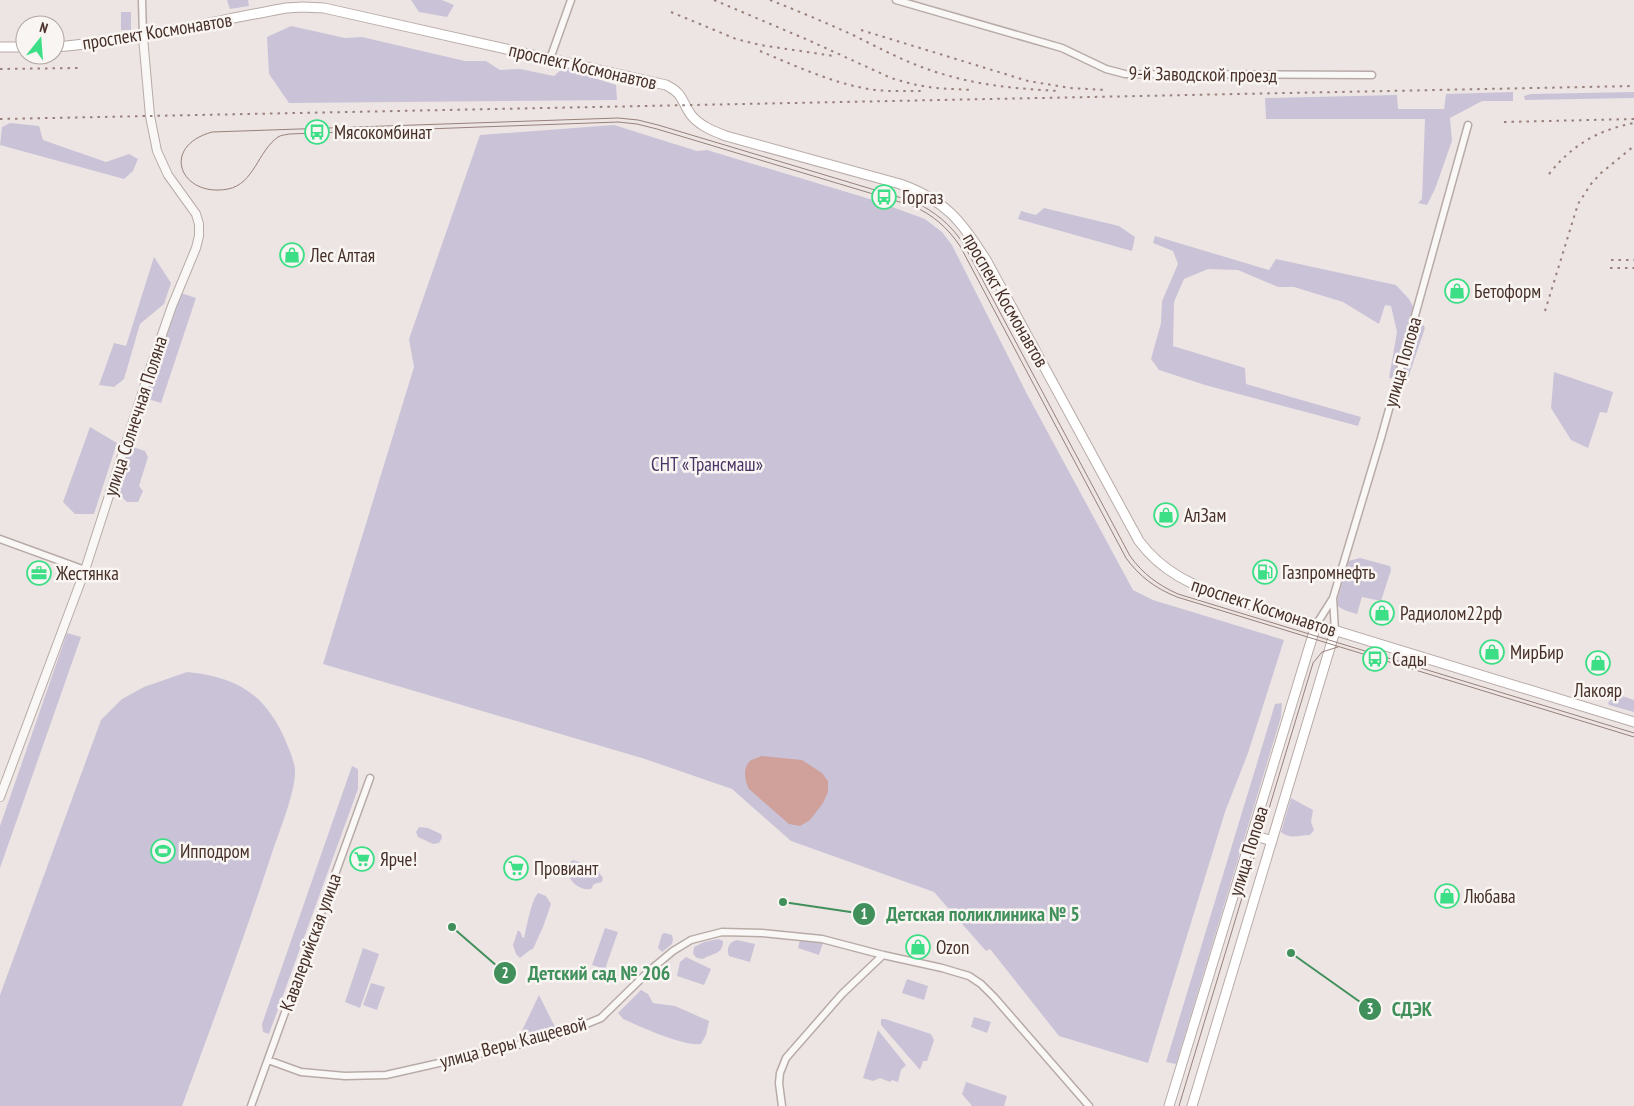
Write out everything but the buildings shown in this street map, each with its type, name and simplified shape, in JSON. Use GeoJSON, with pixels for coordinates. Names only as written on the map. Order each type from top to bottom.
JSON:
{"type":"FeatureCollection","features":[{"type":"Feature","properties":{"kind":"main road","name":"проспект Космонавтов"},"geometry":{"type":"LineString","coordinates":[[65,46],[143,37],[286,8],[324,8],[666,84],[682,96],[691,114],[707,128],[726,136],[918,190],[943,205],[965,228],[986,260],[1139,541],[1156,562],[1194,586],[1229,598],[1634,722]]}},
{"type":"Feature","properties":{"kind":"main road"},"geometry":{"type":"LineString","coordinates":[[0,47],[15,47]]}},
{"type":"Feature","properties":{"kind":"main road","name":"улица Попова"},"geometry":{"type":"LineString","coordinates":[[1169,1106],[1316,625]]}},
{"type":"Feature","properties":{"kind":"main road","name":"улица Попова"},"geometry":{"type":"LineString","coordinates":[[1192,1106],[1335,631]]}},
{"type":"Feature","properties":{"kind":"main road"},"geometry":{"type":"LineString","coordinates":[[1253,835],[1272,841]]}},
{"type":"Feature","properties":{"kind":"street"},"geometry":{"type":"LineString","coordinates":[[142,0],[143,37]]}},
{"type":"Feature","properties":{"kind":"street"},"geometry":{"type":"LineString","coordinates":[[550,59],[571,0]]}},
{"type":"Feature","properties":{"kind":"street","name":"9-й Заводской проезд"},"geometry":{"type":"LineString","coordinates":[[896,0],[1062,48],[1106,69],[1125,74],[1372,75]]}},
{"type":"Feature","properties":{"kind":"street","name":"улица Солнечная Поляна"},"geometry":{"type":"LineString","coordinates":[[0,797],[85,570],[147,378],[199,236],[196,214],[168,175],[157,151],[150,116],[143,37]]}},
{"type":"Feature","properties":{"kind":"street","name":"улица Попова"},"geometry":{"type":"LineString","coordinates":[[1316,625],[1333,598],[1381,438],[1468,125]]}},
{"type":"Feature","properties":{"kind":"street"},"geometry":{"type":"LineString","coordinates":[[0,539],[85,570]]}},
{"type":"Feature","properties":{"kind":"street","name":"улица Попова"},"geometry":{"type":"LineString","coordinates":[[1333,598],[1335,631]]}},
{"type":"Feature","properties":{"kind":"street","name":"Кавалерийская улица"},"geometry":{"type":"LineString","coordinates":[[251,1106],[370,778]]}},
{"type":"Feature","properties":{"kind":"street","name":"улица Веры Кащеевой"},"geometry":{"type":"LineString","coordinates":[[268,1060],[301,1072],[345,1076],[386,1075],[562,1034],[601,1018],[649,971],[673,951],[691,940],[722,932],[762,933],[822,939],[957,971],[970,976],[981,984],[1089,1106]]}},
{"type":"Feature","properties":{"kind":"street"},"geometry":{"type":"LineString","coordinates":[[782,1106],[779,1083],[780,1073],[786,1058],[842,994],[883,955]]}},
{"type":"Feature","properties":{"kind":"green space"},"geometry":{"type":"Polygon","coordinates":[[[227,0],[248,0],[249,6],[230,9],[227,0]]]}},
{"type":"Feature","properties":{"kind":"green space"},"geometry":{"type":"Polygon","coordinates":[[[411,0],[442,0],[454,5],[447,17],[419,12],[411,0]]]}},
{"type":"Feature","properties":{"kind":"green space"},"geometry":{"type":"Polygon","coordinates":[[[121,12],[131,12],[131,30],[121,30],[121,12]]]}},
{"type":"Feature","properties":{"kind":"green space"},"geometry":{"type":"Polygon","coordinates":[[[291,26],[345,38],[362,37],[465,61],[486,61],[500,70],[520,69],[554,76],[563,68],[616,85],[617,100],[289,103],[269,74],[267,37],[291,26]]]}},
{"type":"Feature","properties":{"kind":"green space"},"geometry":{"type":"Polygon","coordinates":[[[1513,92],[1513,101],[1482,101],[1450,118],[1452,141],[1435,189],[1427,205],[1418,203],[1422,199],[1425,119],[1266,119],[1265,98],[1397,95],[1398,109],[1444,109],[1446,94],[1513,92]]]}},
{"type":"Feature","properties":{"kind":"green space"},"geometry":{"type":"Polygon","coordinates":[[[1634,92],[1634,98],[1525,100],[1524,96],[1531,94],[1634,92]]]}},
{"type":"Feature","properties":{"kind":"green space"},"geometry":{"type":"Polygon","coordinates":[[[10,123],[39,126],[43,140],[106,162],[129,154],[138,159],[133,171],[124,179],[0,145],[2,127],[10,123]]]}},
{"type":"Feature","properties":{"kind":"green space","name":"СНТ «Трансмаш»"},"geometry":{"type":"Polygon","coordinates":[[[614,125],[697,151],[707,150],[873,200],[925,219],[942,232],[952,245],[1027,394],[1133,590],[1153,600],[1284,640],[1248,753],[1225,812],[1148,1063],[1059,1036],[990,949],[986,951],[934,892],[791,841],[732,789],[645,759],[323,664],[414,367],[409,339],[480,135],[614,125]]]}},
{"type":"Feature","properties":{"kind":"green space"},"geometry":{"type":"Polygon","coordinates":[[[1044,208],[1119,226],[1135,237],[1132,251],[1018,219],[1021,211],[1036,215],[1044,208]]]}},
{"type":"Feature","properties":{"kind":"green space"},"geometry":{"type":"Polygon","coordinates":[[[1155,236],[1269,270],[1276,259],[1396,285],[1409,299],[1425,328],[1407,381],[1389,378],[1397,332],[1391,306],[1385,305],[1379,324],[1343,302],[1294,287],[1278,287],[1238,270],[1208,269],[1184,279],[1174,302],[1173,346],[1245,368],[1246,384],[1361,417],[1358,426],[1205,385],[1159,370],[1151,359],[1161,323],[1162,301],[1178,264],[1173,251],[1153,243],[1155,236]]]}},
{"type":"Feature","properties":{"kind":"green space"},"geometry":{"type":"Polygon","coordinates":[[[154,257],[171,283],[164,304],[140,324],[124,379],[114,387],[99,385],[114,343],[126,346],[154,257]]]}},
{"type":"Feature","properties":{"kind":"green space"},"geometry":{"type":"Polygon","coordinates":[[[181,293],[196,298],[161,403],[145,398],[181,293]]]}},
{"type":"Feature","properties":{"kind":"green space"},"geometry":{"type":"Polygon","coordinates":[[[1554,372],[1613,392],[1607,413],[1600,412],[1588,448],[1571,440],[1551,408],[1554,372]]]}},
{"type":"Feature","properties":{"kind":"green space"},"geometry":{"type":"Polygon","coordinates":[[[90,427],[117,443],[94,514],[75,514],[63,502],[90,427]]]}},
{"type":"Feature","properties":{"kind":"green space"},"geometry":{"type":"Polygon","coordinates":[[[130,446],[145,451],[148,457],[139,486],[143,491],[138,502],[127,502],[115,490],[130,446]]]}},
{"type":"Feature","properties":{"kind":"green space"},"geometry":{"type":"Polygon","coordinates":[[[1360,558],[1390,566],[1391,570],[1381,601],[1362,597],[1357,614],[1336,605],[1348,561],[1360,558]]]}},
{"type":"Feature","properties":{"kind":"green space"},"geometry":{"type":"Polygon","coordinates":[[[67,633],[81,637],[0,868],[0,826],[67,633]]]}},
{"type":"Feature","properties":{"kind":"green space","name":"Ипподром"},"geometry":{"type":"Polygon","coordinates":[[[187,672],[204,674],[233,683],[257,698],[276,721],[284,737],[293,762],[295,779],[283,823],[182,1106],[0,1106],[0,995],[101,720],[122,699],[144,687],[187,672]]]}},
{"type":"Feature","properties":{"kind":"green space"},"geometry":{"type":"Polygon","coordinates":[[[1616,694],[1634,700],[1634,712],[1609,705],[1608,703],[1616,694]]]}},
{"type":"Feature","properties":{"kind":"green space"},"geometry":{"type":"Polygon","coordinates":[[[1282,703],[1281,717],[1176,1064],[1166,1062],[1275,704],[1282,703]]]}},
{"type":"Feature","properties":{"kind":"green space"},"geometry":{"type":"Polygon","coordinates":[[[352,766],[358,769],[358,789],[269,1034],[263,1032],[262,1024],[352,766]]]}},
{"type":"Feature","properties":{"kind":"green space"},"geometry":{"type":"Polygon","coordinates":[[[1291,798],[1313,810],[1311,822],[1314,830],[1310,835],[1288,836],[1281,832],[1291,798]]]}},
{"type":"Feature","properties":{"kind":"green space"},"geometry":{"type":"Polygon","coordinates":[[[419,827],[428,828],[441,834],[442,838],[439,843],[433,844],[418,837],[416,832],[419,827]]]}},
{"type":"Feature","properties":{"kind":"green space"},"geometry":{"type":"Polygon","coordinates":[[[573,860],[596,868],[603,878],[602,882],[594,884],[591,889],[577,886],[568,875],[565,866],[573,860]]]}},
{"type":"Feature","properties":{"kind":"green space"},"geometry":{"type":"Polygon","coordinates":[[[538,893],[546,896],[551,904],[533,949],[520,958],[516,954],[513,945],[518,930],[524,938],[531,908],[538,893]]]}},
{"type":"Feature","properties":{"kind":"green space"},"geometry":{"type":"Polygon","coordinates":[[[605,928],[618,932],[605,969],[592,965],[605,928]]]}},
{"type":"Feature","properties":{"kind":"green space"},"geometry":{"type":"Polygon","coordinates":[[[662,934],[672,935],[673,939],[672,944],[662,952],[658,948],[662,934]]]}},
{"type":"Feature","properties":{"kind":"green space"},"geometry":{"type":"Polygon","coordinates":[[[718,939],[723,941],[723,946],[716,953],[703,959],[697,958],[693,954],[694,947],[704,942],[718,939]]]}},
{"type":"Feature","properties":{"kind":"green space"},"geometry":{"type":"Polygon","coordinates":[[[737,940],[755,944],[750,962],[729,956],[729,946],[737,940]]]}},
{"type":"Feature","properties":{"kind":"green space"},"geometry":{"type":"Polygon","coordinates":[[[800,940],[823,943],[819,955],[798,948],[800,940]]]}},
{"type":"Feature","properties":{"kind":"green space"},"geometry":{"type":"Polygon","coordinates":[[[363,948],[379,954],[360,1008],[345,1002],[363,948]]]}},
{"type":"Feature","properties":{"kind":"green space"},"geometry":{"type":"Polygon","coordinates":[[[686,957],[711,969],[704,985],[677,976],[680,962],[686,957]]]}},
{"type":"Feature","properties":{"kind":"green space"},"geometry":{"type":"Polygon","coordinates":[[[907,979],[928,986],[924,1000],[902,993],[907,979]]]}},
{"type":"Feature","properties":{"kind":"green space"},"geometry":{"type":"Polygon","coordinates":[[[371,983],[385,987],[377,1010],[363,1005],[371,983]]]}},
{"type":"Feature","properties":{"kind":"green space"},"geometry":{"type":"Polygon","coordinates":[[[641,990],[648,994],[653,1003],[675,1006],[709,1021],[706,1035],[701,1044],[673,1039],[623,1019],[618,1013],[641,990]]]}},
{"type":"Feature","properties":{"kind":"green space"},"geometry":{"type":"Polygon","coordinates":[[[539,995],[556,1029],[518,1039],[539,995]]]}},
{"type":"Feature","properties":{"kind":"green space"},"geometry":{"type":"Polygon","coordinates":[[[974,1017],[991,1022],[987,1033],[971,1027],[974,1017]]]}},
{"type":"Feature","properties":{"kind":"green space"},"geometry":{"type":"Polygon","coordinates":[[[881,1019],[931,1034],[934,1040],[927,1061],[923,1061],[920,1070],[881,1025],[881,1019]]]}},
{"type":"Feature","properties":{"kind":"green space"},"geometry":{"type":"Polygon","coordinates":[[[878,1030],[906,1065],[901,1070],[898,1082],[892,1080],[890,1082],[880,1078],[873,1081],[863,1078],[878,1030]]]}},
{"type":"Feature","properties":{"kind":"green space"},"geometry":{"type":"Polygon","coordinates":[[[966,1082],[1007,1096],[1004,1106],[972,1106],[962,1094],[966,1082]]]}},
{"type":"Feature","properties":{"kind":"shaded area"},"geometry":{"type":"Polygon","coordinates":[[[761,756],[802,760],[822,773],[828,781],[828,792],[823,803],[810,820],[800,826],[789,824],[749,789],[745,779],[747,764],[761,756]]]}},
{"type":"Feature","properties":{"kind":"tram line"},"geometry":{"type":"LineString","coordinates":[[1634,733],[1178,594],[1151,578],[1130,556],[963,243],[942,219],[915,202],[658,125],[618,118],[212,132],[196,139],[186,148],[181,159],[183,170],[188,179],[198,186],[212,190],[228,189],[244,181],[271,143],[279,136],[289,134],[618,122],[657,129],[913,206],[939,222],[960,246],[1126,558],[1148,581],[1177,597],[1634,737]]}},
{"type":"Feature","properties":{"kind":"tram line"},"geometry":{"type":"LineString","coordinates":[[1179,1106],[1313,663],[1322,652],[1338,647]]}},
{"type":"Feature","properties":{"kind":"railway"},"geometry":{"type":"LineString","coordinates":[[714,0],[891,78],[934,88],[973,90]]}},
{"type":"Feature","properties":{"kind":"railway"},"geometry":{"type":"LineString","coordinates":[[770,0],[834,26],[911,63],[934,71],[960,79],[988,84],[1059,91]]}},
{"type":"Feature","properties":{"kind":"railway"},"geometry":{"type":"LineString","coordinates":[[671,12],[736,39],[760,45],[834,56]]}},
{"type":"Feature","properties":{"kind":"railway"},"geometry":{"type":"LineString","coordinates":[[861,30],[1028,81],[1070,88],[1105,90]]}},
{"type":"Feature","properties":{"kind":"railway"},"geometry":{"type":"LineString","coordinates":[[760,51],[811,72],[850,85],[877,90],[921,91]]}},
{"type":"Feature","properties":{"kind":"railway"},"geometry":{"type":"LineString","coordinates":[[0,69],[79,68]]}},
{"type":"Feature","properties":{"kind":"railway"},"geometry":{"type":"LineString","coordinates":[[0,119],[1634,86]]}},
{"type":"Feature","properties":{"kind":"railway"},"geometry":{"type":"LineString","coordinates":[[1504,122],[1634,119]]}},
{"type":"Feature","properties":{"kind":"railway"},"geometry":{"type":"LineString","coordinates":[[1549,174],[1567,155],[1587,140],[1609,130],[1634,123]]}},
{"type":"Feature","properties":{"kind":"railway"},"geometry":{"type":"LineString","coordinates":[[1545,311],[1578,204],[1601,173],[1634,146]]}},
{"type":"Feature","properties":{"kind":"railway"},"geometry":{"type":"LineString","coordinates":[[1611,260],[1634,260]]}},
{"type":"Feature","properties":{"kind":"railway"},"geometry":{"type":"LineString","coordinates":[[1610,268],[1634,268]]}},
{"type":"Feature","properties":{"kind":"place","name":"Мясокомбинат"},"geometry":{"type":"Point","coordinates":[317,132]}},
{"type":"Feature","properties":{"kind":"place","name":"Горгаз"},"geometry":{"type":"Point","coordinates":[884,197]}},
{"type":"Feature","properties":{"kind":"place","name":"Лес Алтая"},"geometry":{"type":"Point","coordinates":[292,255]}},
{"type":"Feature","properties":{"kind":"place","name":"Бетоформ"},"geometry":{"type":"Point","coordinates":[1457,291]}},
{"type":"Feature","properties":{"kind":"place","name":"АлЗам"},"geometry":{"type":"Point","coordinates":[1166,515]}},
{"type":"Feature","properties":{"kind":"place","name":"Газпромнефть"},"geometry":{"type":"Point","coordinates":[1265,572]}},
{"type":"Feature","properties":{"kind":"place","name":"Жестянка"},"geometry":{"type":"Point","coordinates":[39,573]}},
{"type":"Feature","properties":{"kind":"place","name":"Радиолом22рф"},"geometry":{"type":"Point","coordinates":[1382,613]}},
{"type":"Feature","properties":{"kind":"place","name":"МирБир"},"geometry":{"type":"Point","coordinates":[1492,652]}},
{"type":"Feature","properties":{"kind":"place","name":"Сады"},"geometry":{"type":"Point","coordinates":[1375,659]}},
{"type":"Feature","properties":{"kind":"place","name":"Лакояр"},"geometry":{"type":"Point","coordinates":[1598,663]}},
{"type":"Feature","properties":{"kind":"place","name":"Ипподром"},"geometry":{"type":"Point","coordinates":[163,851]}},
{"type":"Feature","properties":{"kind":"place","name":"Ярче!"},"geometry":{"type":"Point","coordinates":[362,859]}},
{"type":"Feature","properties":{"kind":"place","name":"Провиант"},"geometry":{"type":"Point","coordinates":[516,868]}},
{"type":"Feature","properties":{"kind":"place","name":"Любава"},"geometry":{"type":"Point","coordinates":[1447,896]}},
{"type":"Feature","properties":{"kind":"place","name":"Детская поликлиника № 5"},"geometry":{"type":"Point","coordinates":[783,902]}},
{"type":"Feature","properties":{"kind":"place","name":"Детский сад № 206"},"geometry":{"type":"Point","coordinates":[452,927]}},
{"type":"Feature","properties":{"kind":"place","name":"Ozon"},"geometry":{"type":"Point","coordinates":[918,947]}},
{"type":"Feature","properties":{"kind":"place","name":"СДЭК"},"geometry":{"type":"Point","coordinates":[1291,953]}}]}
